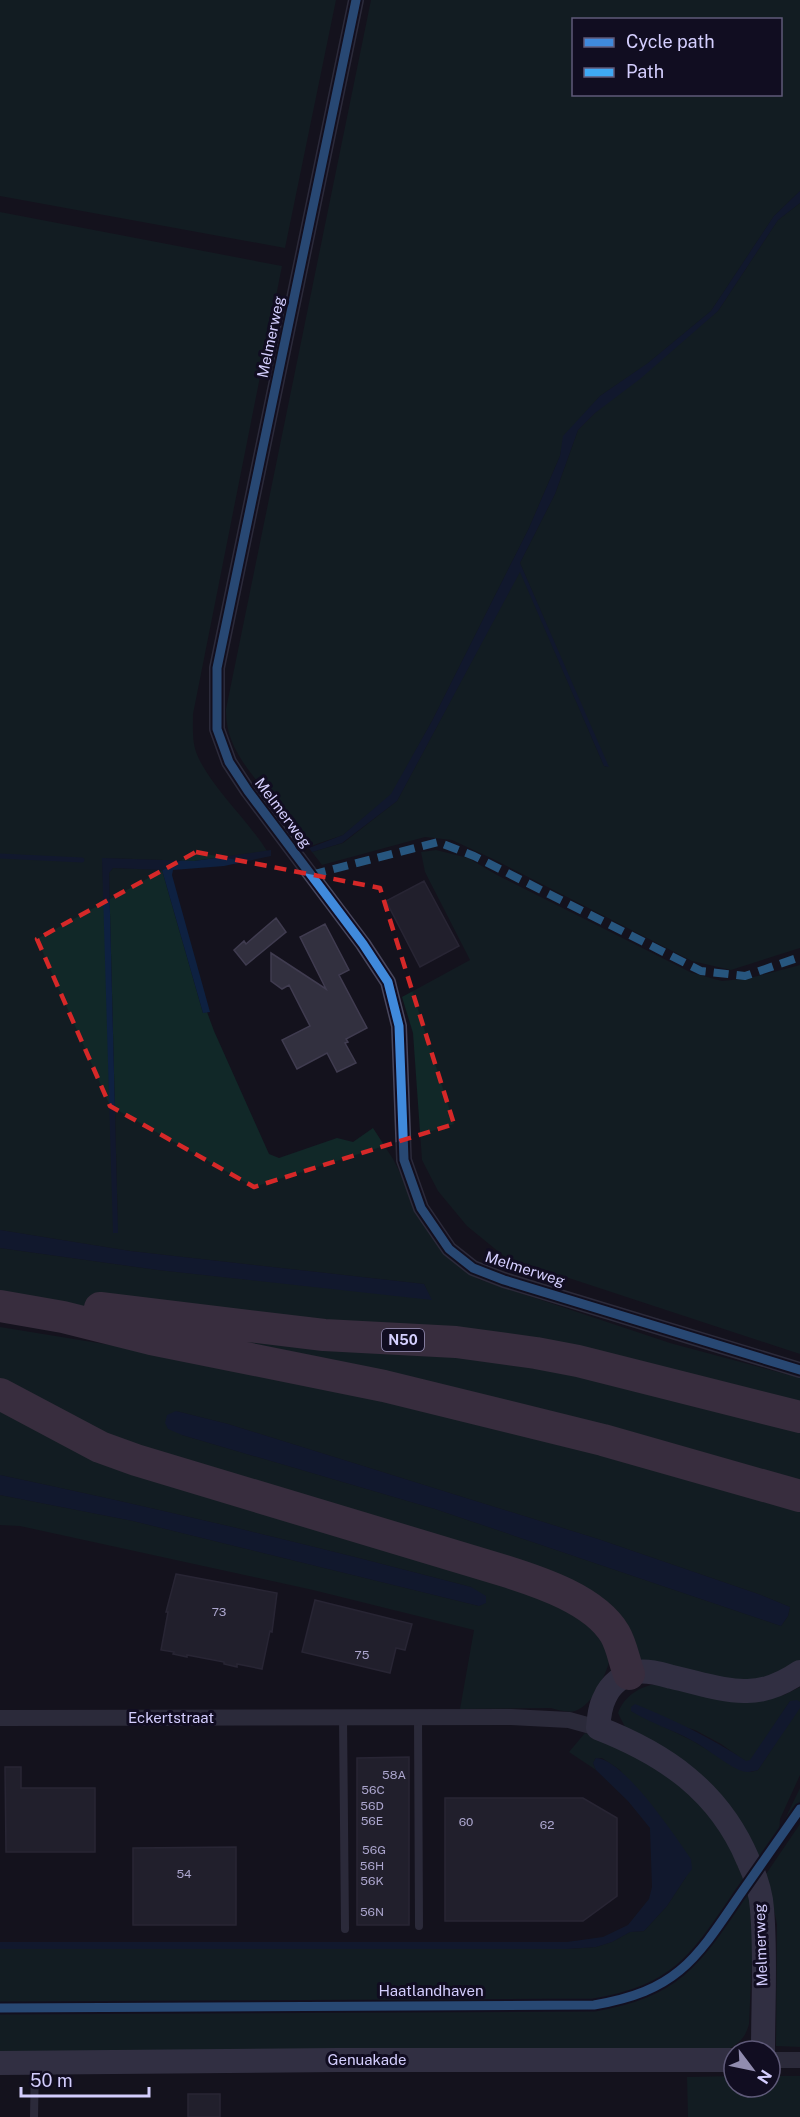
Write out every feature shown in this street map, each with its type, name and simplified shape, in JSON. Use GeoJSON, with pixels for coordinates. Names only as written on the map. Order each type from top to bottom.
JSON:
{"type":"FeatureCollection","features":[{"type":"Feature","properties":{"kind":"highway","name":"N50"},"geometry":{"type":"LineString","coordinates":[[0,1296],[302,1333],[456,1342],[509,1348],[578,1361],[800,1417]]}},
{"type":"Feature","properties":{"kind":"highway"},"geometry":{"type":"LineString","coordinates":[[0,1306],[63,1317],[151,1339],[384,1386],[680,1461],[800,1496]]}},
{"type":"Feature","properties":{"kind":"highway"},"geometry":{"type":"LineString","coordinates":[[0,1321],[66,1331],[151,1339]]}},
{"type":"Feature","properties":{"kind":"highway"},"geometry":{"type":"LineString","coordinates":[[0,1394],[89,1442],[136,1460],[505,1571],[554,1588],[593,1611],[606,1622],[615,1633],[629,1674]]}},
{"type":"Feature","properties":{"kind":"street","name":"Melmerweg"},"geometry":{"type":"LineString","coordinates":[[356,0],[217,669],[217,729],[229,762],[248,791],[363,944],[388,982],[399,1026],[404,1160],[421,1208],[449,1249],[473,1268],[504,1280],[800,1371]]}},
{"type":"Feature","properties":{"kind":"street"},"geometry":{"type":"LineString","coordinates":[[598,1728],[604,1698],[612,1686],[629,1674],[643,1671],[657,1673],[722,1689],[747,1691],[781,1684],[800,1672]]}},
{"type":"Feature","properties":{"kind":"street","name":"Eckertstraat"},"geometry":{"type":"LineString","coordinates":[[0,1718],[511,1717],[569,1720],[598,1728]]}},
{"type":"Feature","properties":{"kind":"street","name":"Melmerweg"},"geometry":{"type":"LineString","coordinates":[[598,1728],[642,1746],[697,1785],[729,1824],[742,1846],[754,1875],[762,1907],[763,2039]]}},
{"type":"Feature","properties":{"kind":"street","name":"Genuakade"},"geometry":{"type":"LineString","coordinates":[[0,2063],[722,2060]]}},
{"type":"Feature","properties":{"kind":"street"},"geometry":{"type":"LineString","coordinates":[[782,2060],[800,2060]]}},
{"type":"Feature","properties":{"kind":"lane"},"geometry":{"type":"LineString","coordinates":[[418,1717],[419,1926]]}},
{"type":"Feature","properties":{"kind":"lane"},"geometry":{"type":"LineString","coordinates":[[343,1718],[345,1929]]}},
{"type":"Feature","properties":{"kind":"lane"},"geometry":{"type":"LineString","coordinates":[[34,2117],[35,2063]]}},
{"type":"Feature","properties":{"kind":"highlighted area"},"geometry":{"type":"Polygon","coordinates":[[[196,852],[380,888],[454,1124],[254,1187],[110,1106],[37,939],[196,852]]]}},
{"type":"Feature","properties":{"kind":"green space"},"geometry":{"type":"Polygon","coordinates":[[[0,0],[336,0],[285,248],[0,196],[0,0]]]}},
{"type":"Feature","properties":{"kind":"green space"},"geometry":{"type":"Polygon","coordinates":[[[371,0],[800,0],[800,191],[774,216],[711,311],[647,364],[600,396],[564,436],[560,456],[529,528],[432,721],[391,795],[343,835],[308,847],[239,755],[229,734],[226,709],[371,0]]]}},
{"type":"Feature","properties":{"kind":"green space"},"geometry":{"type":"Polygon","coordinates":[[[800,203],[800,948],[731,970],[692,961],[452,840],[425,837],[322,865],[312,852],[343,843],[397,801],[520,571],[604,766],[608,767],[520,563],[555,494],[578,430],[595,413],[718,311],[778,220],[800,203]]]}},
{"type":"Feature","properties":{"kind":"green space"},"geometry":{"type":"Polygon","coordinates":[[[0,212],[282,266],[193,714],[196,752],[209,777],[267,851],[194,861],[102,858],[118,1233],[109,873],[113,868],[162,870],[203,1013],[207,1012],[269,1154],[279,1158],[337,1138],[353,1142],[373,1128],[393,1159],[434,1239],[448,1258],[478,1279],[670,1343],[800,1378],[800,1485],[0,1295],[0,1248],[158,1270],[431,1299],[424,1284],[130,1251],[0,1230],[0,212]]]}},
{"type":"Feature","properties":{"kind":"green space"},"geometry":{"type":"Polygon","coordinates":[[[436,850],[468,858],[497,875],[692,973],[722,981],[750,978],[800,965],[800,1354],[505,1257],[467,1226],[438,1191],[422,1160],[413,1033],[402,997],[470,960],[425,872],[421,852],[436,850]]]}},
{"type":"Feature","properties":{"kind":"green space"},"geometry":{"type":"Polygon","coordinates":[[[0,1327],[215,1362],[509,1428],[800,1512],[800,1663],[786,1673],[738,1682],[635,1658],[619,1626],[111,1447],[0,1390],[0,1327]],[[176,1411],[182,1435],[435,1509],[781,1626],[788,1616],[790,1607],[761,1595],[598,1539],[228,1424],[176,1411]]]}},
{"type":"Feature","properties":{"kind":"green space"},"geometry":{"type":"Polygon","coordinates":[[[0,1403],[492,1572],[589,1615],[611,1655],[603,1679],[588,1702],[575,1711],[551,1708],[460,1709],[474,1630],[313,1590],[20,1526],[0,1525],[0,1495],[133,1521],[479,1606],[486,1602],[471,1587],[236,1528],[0,1475],[0,1403]]]}},
{"type":"Feature","properties":{"kind":"green space"},"geometry":{"type":"Polygon","coordinates":[[[651,1685],[764,1699],[784,1695],[800,1687],[800,1702],[800,1775],[780,1819],[779,1835],[765,1856],[757,1857],[625,1727],[618,1713],[624,1702],[633,1693],[651,1685]],[[790,1701],[750,1761],[745,1761],[721,1744],[695,1730],[631,1711],[693,1741],[740,1770],[751,1772],[758,1770],[799,1708],[800,1702],[790,1701]]]}},
{"type":"Feature","properties":{"kind":"green space"},"geometry":{"type":"Polygon","coordinates":[[[585,1733],[607,1739],[649,1759],[701,1804],[728,1842],[746,1886],[752,1909],[749,2024],[742,2039],[722,2039],[722,2048],[0,2053],[0,1949],[567,1949],[596,1947],[612,1942],[630,1932],[644,1931],[667,1906],[686,1877],[620,1770],[602,1758],[596,1758],[593,1763],[596,1770],[569,1752],[585,1733]]]}},
{"type":"Feature","properties":{"kind":"green space"},"geometry":{"type":"Polygon","coordinates":[[[800,1788],[800,1803],[785,1825],[785,1819],[800,1788]]]}},
{"type":"Feature","properties":{"kind":"green space"},"geometry":{"type":"Polygon","coordinates":[[[800,1824],[800,2047],[782,2046],[782,2039],[776,2039],[777,1924],[766,1874],[800,1824]]]}},
{"type":"Feature","properties":{"kind":"green space"},"geometry":{"type":"Polygon","coordinates":[[[722,2076],[722,2099],[782,2099],[782,2076],[800,2076],[800,2117],[688,2117],[687,2077],[722,2076]]]}},
{"type":"Feature","properties":{"kind":"water"},"geometry":{"type":"Polygon","coordinates":[[[800,191],[800,203],[778,220],[718,311],[640,379],[595,413],[578,430],[555,494],[520,563],[609,767],[604,766],[520,572],[397,801],[342,843],[312,852],[309,848],[343,835],[391,794],[432,721],[529,528],[560,456],[563,436],[600,396],[648,363],[711,311],[774,216],[800,191]]]}},
{"type":"Feature","properties":{"kind":"water"},"geometry":{"type":"Polygon","coordinates":[[[271,850],[271,856],[224,866],[173,870],[172,875],[210,1012],[203,1013],[162,870],[113,868],[109,873],[118,1233],[113,1233],[102,858],[194,861],[271,850]]]}},
{"type":"Feature","properties":{"kind":"water"},"geometry":{"type":"Polygon","coordinates":[[[0,1230],[130,1251],[424,1284],[432,1300],[158,1270],[0,1248],[0,1230]]]}},
{"type":"Feature","properties":{"kind":"water"},"geometry":{"type":"Polygon","coordinates":[[[176,1411],[228,1424],[598,1539],[761,1595],[790,1607],[788,1616],[781,1626],[435,1509],[182,1435],[168,1429],[165,1423],[167,1415],[176,1411]]]}},
{"type":"Feature","properties":{"kind":"water"},"geometry":{"type":"Polygon","coordinates":[[[0,1475],[236,1528],[471,1587],[486,1596],[486,1603],[479,1606],[133,1521],[0,1495],[0,1475]]]}},
{"type":"Feature","properties":{"kind":"water"},"geometry":{"type":"Polygon","coordinates":[[[790,1701],[800,1702],[800,1708],[758,1770],[748,1772],[739,1770],[691,1740],[631,1711],[631,1707],[635,1704],[649,1710],[705,1737],[746,1761],[750,1760],[790,1701]]]}},
{"type":"Feature","properties":{"kind":"water"},"geometry":{"type":"Polygon","coordinates":[[[596,1758],[620,1771],[648,1800],[691,1859],[692,1869],[667,1906],[644,1931],[630,1932],[612,1942],[596,1947],[567,1949],[0,1949],[0,1942],[567,1942],[603,1937],[628,1925],[649,1899],[652,1887],[650,1828],[628,1801],[596,1770],[593,1763],[596,1758]]]}},
{"type":"Feature","properties":{"kind":"building"},"geometry":{"type":"Polygon","coordinates":[[[424,881],[459,946],[420,967],[386,901],[424,881]]]}},
{"type":"Feature","properties":{"kind":"building"},"geometry":{"type":"Polygon","coordinates":[[[276,918],[286,932],[246,965],[234,950],[244,941],[246,944],[276,918]]]}},
{"type":"Feature","properties":{"kind":"building"},"geometry":{"type":"Polygon","coordinates":[[[325,924],[349,970],[339,975],[367,1028],[346,1039],[348,1042],[345,1043],[356,1063],[337,1072],[327,1053],[297,1069],[282,1040],[310,1026],[289,985],[282,989],[271,981],[271,953],[326,989],[300,937],[325,924]]]}},
{"type":"Feature","properties":{"kind":"building"},"geometry":{"type":"Polygon","coordinates":[[[176,1574],[277,1593],[272,1632],[270,1631],[262,1669],[237,1664],[237,1667],[224,1664],[224,1662],[187,1655],[187,1657],[161,1650],[168,1612],[166,1612],[176,1574]]]}},
{"type":"Feature","properties":{"kind":"building"},"geometry":{"type":"Polygon","coordinates":[[[315,1600],[412,1624],[405,1650],[396,1648],[390,1673],[302,1652],[315,1600]]]}},
{"type":"Feature","properties":{"kind":"building"},"geometry":{"type":"Polygon","coordinates":[[[409,1757],[409,1925],[357,1925],[357,1758],[409,1757]]]}},
{"type":"Feature","properties":{"kind":"building"},"geometry":{"type":"Polygon","coordinates":[[[5,1767],[21,1767],[21,1788],[95,1788],[95,1852],[6,1852],[5,1767]]]}},
{"type":"Feature","properties":{"kind":"building"},"geometry":{"type":"Polygon","coordinates":[[[445,1798],[583,1798],[617,1818],[617,1896],[583,1921],[445,1921],[445,1798]]]}},
{"type":"Feature","properties":{"kind":"building"},"geometry":{"type":"Polygon","coordinates":[[[236,1847],[236,1925],[133,1925],[133,1848],[236,1847]]]}},
{"type":"Feature","properties":{"kind":"building"},"geometry":{"type":"Polygon","coordinates":[[[188,2094],[220,2094],[220,2117],[188,2117],[188,2094]]]}},
{"type":"Feature","properties":{"kind":"waterway"},"geometry":{"type":"LineString","coordinates":[[0,856],[82,860]]}},
{"type":"Feature","properties":{"kind":"marked path"},"geometry":{"type":"LineString","coordinates":[[311,875],[438,842],[474,856],[701,971],[745,976],[800,957]]}},
{"type":"Feature","properties":{"kind":"cycle path"},"geometry":{"type":"LineString","coordinates":[[356,0],[217,668],[217,729],[229,762],[248,791],[363,944],[388,982],[399,1026],[404,1160],[421,1208],[449,1249],[473,1268],[504,1280],[800,1370]]}},
{"type":"Feature","properties":{"kind":"cycle path","name":"Haatlandhaven"},"geometry":{"type":"LineString","coordinates":[[0,2008],[594,2005],[622,1999],[645,1991],[681,1970],[724,1919],[800,1809]]}}]}
